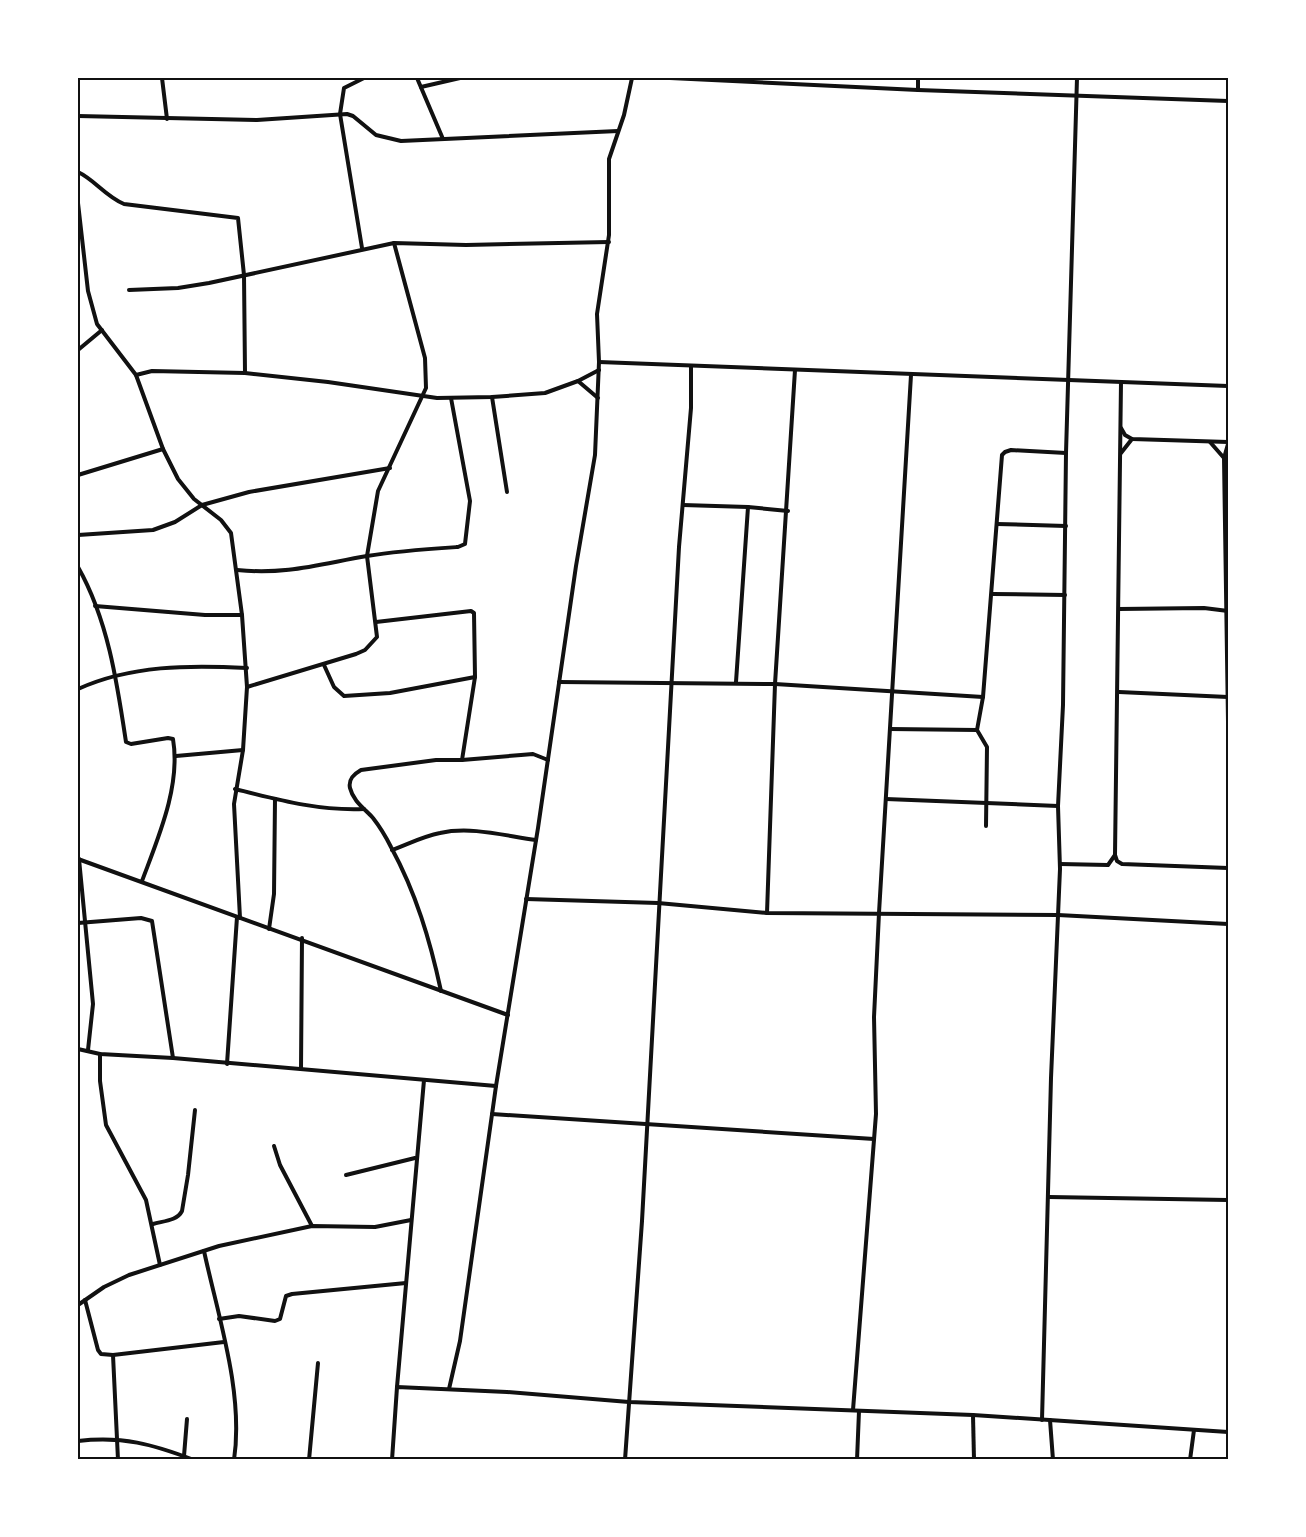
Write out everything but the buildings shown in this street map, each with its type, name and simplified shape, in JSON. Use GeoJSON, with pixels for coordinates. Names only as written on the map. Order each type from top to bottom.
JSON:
{"type":"FeatureCollection","features":[{"type":"Feature","properties":{"kind":"street"},"geometry":{"type":"LineString","coordinates":[[162,78],[167,119]]}},
{"type":"Feature","properties":{"kind":"street"},"geometry":{"type":"LineString","coordinates":[[362,248],[340,114],[344,88],[364,78]]}},
{"type":"Feature","properties":{"kind":"street"},"geometry":{"type":"LineString","coordinates":[[417,78],[443,139]]}},
{"type":"Feature","properties":{"kind":"street"},"geometry":{"type":"LineString","coordinates":[[421,88],[460,78]]}},
{"type":"Feature","properties":{"kind":"street"},"geometry":{"type":"LineString","coordinates":[[449,1389],[460,1341],[496,1086],[595,455],[599,370],[598,297],[608,242],[609,159],[624,115],[632,78]]}},
{"type":"Feature","properties":{"kind":"street"},"geometry":{"type":"LineString","coordinates":[[670,78],[1076,97],[1228,101]]}},
{"type":"Feature","properties":{"kind":"street"},"geometry":{"type":"LineString","coordinates":[[918,78],[918,90]]}},
{"type":"Feature","properties":{"kind":"street"},"geometry":{"type":"LineString","coordinates":[[1042,1420],[1060,864],[1058,806],[1063,705],[1066,453],[1070,380],[1077,78]]}},
{"type":"Feature","properties":{"kind":"street"},"geometry":{"type":"LineString","coordinates":[[78,116],[167,119],[293,119],[340,114],[353,116],[383,138],[401,141],[618,131]]}},
{"type":"Feature","properties":{"kind":"street"},"geometry":{"type":"LineString","coordinates":[[78,172],[85,175],[111,198],[124,204],[238,218],[244,275],[245,373]]}},
{"type":"Feature","properties":{"kind":"street"},"geometry":{"type":"LineString","coordinates":[[78,203],[89,301],[102,330],[136,375],[163,449],[178,479],[194,499],[221,520],[231,534],[242,615],[247,687],[243,750],[236,789],[234,818],[239,918],[227,1064]]}},
{"type":"Feature","properties":{"kind":"street"},"geometry":{"type":"LineString","coordinates":[[129,290],[178,288],[362,248],[394,243],[466,245],[608,242]]}},
{"type":"Feature","properties":{"kind":"street"},"geometry":{"type":"LineString","coordinates":[[247,687],[324,665],[365,650],[377,638],[366,556],[378,491],[426,388],[425,358],[394,243]]}},
{"type":"Feature","properties":{"kind":"street"},"geometry":{"type":"LineString","coordinates":[[78,350],[102,330]]}},
{"type":"Feature","properties":{"kind":"street"},"geometry":{"type":"LineString","coordinates":[[78,345],[85,343]]}},
{"type":"Feature","properties":{"kind":"street"},"geometry":{"type":"LineString","coordinates":[[599,362],[1228,386]]}},
{"type":"Feature","properties":{"kind":"street"},"geometry":{"type":"LineString","coordinates":[[625,1460],[648,1124],[658,903],[671,681],[691,408],[691,366]]}},
{"type":"Feature","properties":{"kind":"street"},"geometry":{"type":"LineString","coordinates":[[136,375],[168,370],[245,373],[336,383],[423,397],[452,398],[545,393],[578,381],[599,370]]}},
{"type":"Feature","properties":{"kind":"street"},"geometry":{"type":"LineString","coordinates":[[768,913],[775,684],[788,511],[795,370]]}},
{"type":"Feature","properties":{"kind":"street"},"geometry":{"type":"LineString","coordinates":[[853,1410],[874,1139],[874,1017],[879,913],[911,375]]}},
{"type":"Feature","properties":{"kind":"street"},"geometry":{"type":"LineString","coordinates":[[578,381],[598,398]]}},
{"type":"Feature","properties":{"kind":"street"},"geometry":{"type":"LineString","coordinates":[[1121,382],[1115,855],[1117,861],[1122,864],[1228,868]]}},
{"type":"Feature","properties":{"kind":"street"},"geometry":{"type":"LineString","coordinates":[[492,397],[507,492]]}},
{"type":"Feature","properties":{"kind":"street"},"geometry":{"type":"LineString","coordinates":[[237,570],[271,573],[289,571],[366,556],[458,547],[465,544],[470,501],[452,398]]}},
{"type":"Feature","properties":{"kind":"street"},"geometry":{"type":"LineString","coordinates":[[1121,427],[1126,435],[1132,439],[1228,443],[1224,458],[1226,485],[1224,549],[1228,611],[1228,721]]}},
{"type":"Feature","properties":{"kind":"street"},"geometry":{"type":"LineString","coordinates":[[1121,453],[1132,439]]}},
{"type":"Feature","properties":{"kind":"street"},"geometry":{"type":"LineString","coordinates":[[1210,442],[1224,458]]}},
{"type":"Feature","properties":{"kind":"street"},"geometry":{"type":"LineString","coordinates":[[78,475],[163,449]]}},
{"type":"Feature","properties":{"kind":"street"},"geometry":{"type":"LineString","coordinates":[[986,826],[987,747],[977,730],[983,697],[993,594],[1002,455],[1005,452],[1066,453]]}},
{"type":"Feature","properties":{"kind":"street"},"geometry":{"type":"LineString","coordinates":[[78,535],[153,530],[174,522],[202,505],[249,492],[390,468]]}},
{"type":"Feature","properties":{"kind":"street"},"geometry":{"type":"LineString","coordinates":[[683,505],[748,507],[788,511]]}},
{"type":"Feature","properties":{"kind":"street"},"geometry":{"type":"LineString","coordinates":[[736,682],[748,507]]}},
{"type":"Feature","properties":{"kind":"street"},"geometry":{"type":"LineString","coordinates":[[997,524],[1066,526]]}},
{"type":"Feature","properties":{"kind":"street"},"geometry":{"type":"LineString","coordinates":[[78,567],[95,606],[116,676],[126,742],[131,744],[171,738],[176,756],[166,810],[142,881]]}},
{"type":"Feature","properties":{"kind":"street"},"geometry":{"type":"LineString","coordinates":[[993,594],[1065,595]]}},
{"type":"Feature","properties":{"kind":"street"},"geometry":{"type":"LineString","coordinates":[[95,606],[206,615],[242,615]]}},
{"type":"Feature","properties":{"kind":"street"},"geometry":{"type":"LineString","coordinates":[[1119,610],[1204,608],[1228,611]]}},
{"type":"Feature","properties":{"kind":"street"},"geometry":{"type":"LineString","coordinates":[[376,622],[473,611],[475,677],[462,760]]}},
{"type":"Feature","properties":{"kind":"street"},"geometry":{"type":"LineString","coordinates":[[324,665],[334,687],[344,696],[390,693],[475,677]]}},
{"type":"Feature","properties":{"kind":"street"},"geometry":{"type":"LineString","coordinates":[[78,689],[116,676],[188,666],[247,668]]}},
{"type":"Feature","properties":{"kind":"street"},"geometry":{"type":"LineString","coordinates":[[559,682],[736,682],[983,697]]}},
{"type":"Feature","properties":{"kind":"street"},"geometry":{"type":"LineString","coordinates":[[1118,692],[1228,696]]}},
{"type":"Feature","properties":{"kind":"street"},"geometry":{"type":"LineString","coordinates":[[890,729],[977,730]]}},
{"type":"Feature","properties":{"kind":"street"},"geometry":{"type":"LineString","coordinates":[[176,756],[243,750]]}},
{"type":"Feature","properties":{"kind":"street"},"geometry":{"type":"LineString","coordinates":[[442,991],[425,923],[380,827],[356,800],[350,788],[353,774],[361,770],[436,760],[462,760],[533,754],[548,760]]}},
{"type":"Feature","properties":{"kind":"street"},"geometry":{"type":"LineString","coordinates":[[236,789],[324,809],[364,809]]}},
{"type":"Feature","properties":{"kind":"street"},"geometry":{"type":"LineString","coordinates":[[269,929],[274,894],[275,799]]}},
{"type":"Feature","properties":{"kind":"street"},"geometry":{"type":"LineString","coordinates":[[886,799],[1058,806]]}},
{"type":"Feature","properties":{"kind":"street"},"geometry":{"type":"LineString","coordinates":[[392,850],[439,833],[453,831],[471,831],[536,840]]}},
{"type":"Feature","properties":{"kind":"street"},"geometry":{"type":"LineString","coordinates":[[1060,864],[1108,865],[1115,855]]}},
{"type":"Feature","properties":{"kind":"street"},"geometry":{"type":"LineString","coordinates":[[88,1050],[93,1004],[78,859],[269,929],[302,938],[350,959],[508,1015]]}},
{"type":"Feature","properties":{"kind":"street"},"geometry":{"type":"LineString","coordinates":[[526,899],[658,903],[768,913],[1058,915],[1228,924]]}},
{"type":"Feature","properties":{"kind":"street"},"geometry":{"type":"LineString","coordinates":[[78,923],[141,918],[152,921],[173,1058]]}},
{"type":"Feature","properties":{"kind":"street"},"geometry":{"type":"LineString","coordinates":[[301,1069],[302,938]]}},
{"type":"Feature","properties":{"kind":"street"},"geometry":{"type":"LineString","coordinates":[[78,1049],[100,1054],[173,1058],[496,1086]]}},
{"type":"Feature","properties":{"kind":"street"},"geometry":{"type":"LineString","coordinates":[[100,1054],[100,1081],[106,1125],[139,1183],[153,1224],[160,1264]]}},
{"type":"Feature","properties":{"kind":"street"},"geometry":{"type":"LineString","coordinates":[[392,1460],[412,1220],[415,1158],[424,1080]]}},
{"type":"Feature","properties":{"kind":"street"},"geometry":{"type":"LineString","coordinates":[[153,1224],[174,1219],[182,1211],[195,1110]]}},
{"type":"Feature","properties":{"kind":"street"},"geometry":{"type":"LineString","coordinates":[[492,1114],[774,1134],[874,1139]]}},
{"type":"Feature","properties":{"kind":"street"},"geometry":{"type":"LineString","coordinates":[[274,1146],[280,1165],[312,1226]]}},
{"type":"Feature","properties":{"kind":"street"},"geometry":{"type":"LineString","coordinates":[[346,1175],[415,1158]]}},
{"type":"Feature","properties":{"kind":"street"},"geometry":{"type":"LineString","coordinates":[[1049,1197],[1228,1200]]}},
{"type":"Feature","properties":{"kind":"street"},"geometry":{"type":"LineString","coordinates":[[78,1305],[112,1282],[160,1264],[204,1251],[312,1226],[374,1227],[412,1220]]}},
{"type":"Feature","properties":{"kind":"street"},"geometry":{"type":"LineString","coordinates":[[204,1251],[224,1342],[237,1417],[234,1460]]}},
{"type":"Feature","properties":{"kind":"street"},"geometry":{"type":"LineString","coordinates":[[219,1319],[251,1316],[275,1321],[280,1319],[286,1296],[292,1294],[406,1283]]}},
{"type":"Feature","properties":{"kind":"street"},"geometry":{"type":"LineString","coordinates":[[85,1300],[98,1350],[101,1354],[113,1355],[224,1342]]}},
{"type":"Feature","properties":{"kind":"street"},"geometry":{"type":"LineString","coordinates":[[113,1355],[119,1439],[118,1460]]}},
{"type":"Feature","properties":{"kind":"street"},"geometry":{"type":"LineString","coordinates":[[309,1460],[318,1364]]}},
{"type":"Feature","properties":{"kind":"street"},"geometry":{"type":"LineString","coordinates":[[397,1387],[629,1402],[973,1415],[1228,1432]]}},
{"type":"Feature","properties":{"kind":"street"},"geometry":{"type":"LineString","coordinates":[[857,1460],[859,1411]]}},
{"type":"Feature","properties":{"kind":"street"},"geometry":{"type":"LineString","coordinates":[[973,1415],[974,1460]]}},
{"type":"Feature","properties":{"kind":"street"},"geometry":{"type":"LineString","coordinates":[[184,1456],[187,1419]]}},
{"type":"Feature","properties":{"kind":"street"},"geometry":{"type":"LineString","coordinates":[[1050,1420],[1053,1460]]}},
{"type":"Feature","properties":{"kind":"street"},"geometry":{"type":"LineString","coordinates":[[1190,1460],[1194,1430]]}},
{"type":"Feature","properties":{"kind":"street"},"geometry":{"type":"LineString","coordinates":[[78,1441],[119,1439],[150,1444],[194,1460]]}}]}
